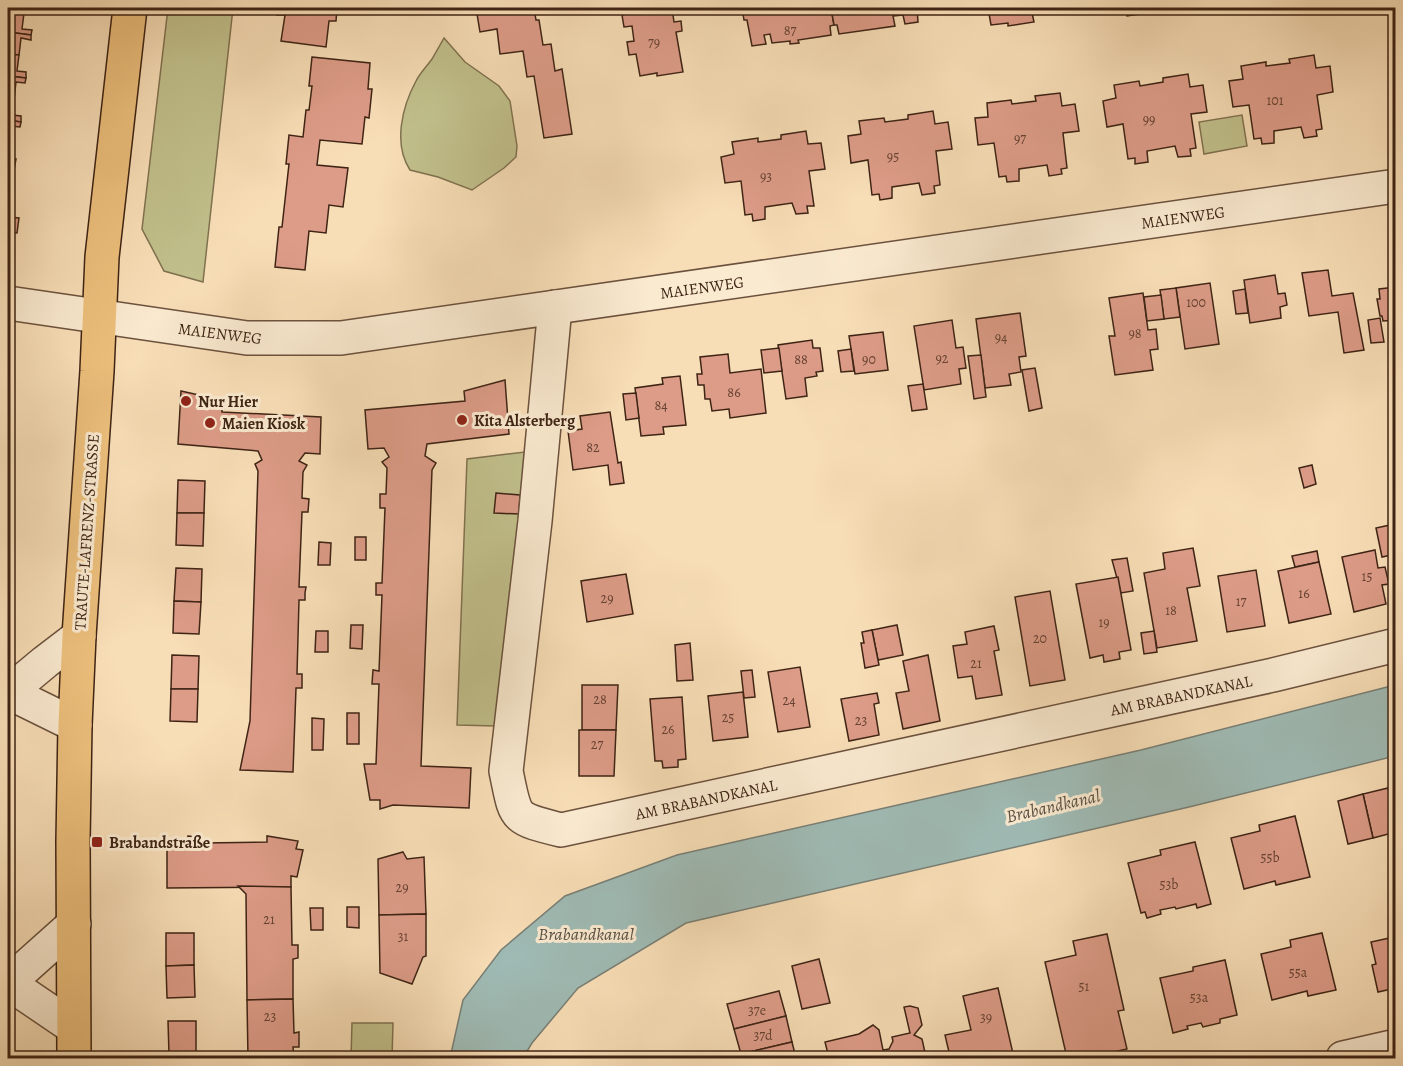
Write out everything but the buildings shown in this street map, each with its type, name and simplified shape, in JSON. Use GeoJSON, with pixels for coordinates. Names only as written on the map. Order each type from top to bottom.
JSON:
{"type":"FeatureCollection","features":[{"type":"Feature","properties":{"kind":"main road","name":"TRAUTE-LAFRENZ-STRASSE"},"geometry":{"type":"LineString","coordinates":[[74,1043],[75,725],[79,636],[104,232],[130,8]]}},
{"type":"Feature","properties":{"kind":"street","name":"MAIENWEG"},"geometry":{"type":"LineString","coordinates":[[8,303],[236,337],[341,338],[1395,186]]}},
{"type":"Feature","properties":{"kind":"street","name":"AM BRABANDKANAL"},"geometry":{"type":"LineString","coordinates":[[555,308],[536,510],[506,771],[514,808],[526,821],[561,830],[1272,675],[1395,645]]}},
{"type":"Feature","properties":{"kind":"street"},"geometry":{"type":"LineString","coordinates":[[75,725],[8,692],[79,636]]}},
{"type":"Feature","properties":{"kind":"street"},"geometry":{"type":"LineString","coordinates":[[74,924],[8,983],[74,1043]]}},
{"type":"Feature","properties":{"kind":"street"},"geometry":{"type":"LineString","coordinates":[[1343,1059],[1395,1046]]}},
{"type":"Feature","properties":{"kind":"shaded area"},"geometry":{"type":"Polygon","coordinates":[[[168,8],[233,8],[203,282],[164,271],[142,229],[168,8]]]}},
{"type":"Feature","properties":{"kind":"shaded area"},"geometry":{"type":"Polygon","coordinates":[[[444,38],[465,62],[499,86],[510,101],[517,146],[516,157],[472,190],[438,177],[410,170],[402,149],[401,125],[411,91],[444,38]]]}},
{"type":"Feature","properties":{"kind":"shaded area"},"geometry":{"type":"Polygon","coordinates":[[[1242,115],[1247,146],[1204,154],[1199,122],[1242,115]]]}},
{"type":"Feature","properties":{"kind":"shaded area"},"geometry":{"type":"Polygon","coordinates":[[[525,452],[514,576],[496,726],[457,725],[467,459],[525,452]]]}},
{"type":"Feature","properties":{"kind":"shaded area"},"geometry":{"type":"Polygon","coordinates":[[[352,1023],[393,1023],[392,1058],[351,1058],[352,1023]]]}},
{"type":"Feature","properties":{"kind":"water","name":"Brabandkanal"},"geometry":{"type":"Polygon","coordinates":[[[1395,685],[1395,756],[1189,807],[686,923],[578,988],[532,1043],[523,1058],[450,1058],[463,1000],[501,950],[565,896],[677,855],[1141,750],[1395,685]]]}},
{"type":"Feature","properties":{"kind":"place","name":"Nur Hier"},"geometry":{"type":"Point","coordinates":[186,401]}},
{"type":"Feature","properties":{"kind":"place","name":"Kita Alsterberg"},"geometry":{"type":"Point","coordinates":[462,420]}},
{"type":"Feature","properties":{"kind":"place","name":"Maien Kiosk"},"geometry":{"type":"Point","coordinates":[210,423]}},
{"type":"Feature","properties":{"kind":"place","name":"Brabandstraße"},"geometry":{"type":"Point","coordinates":[97,842]}}]}
